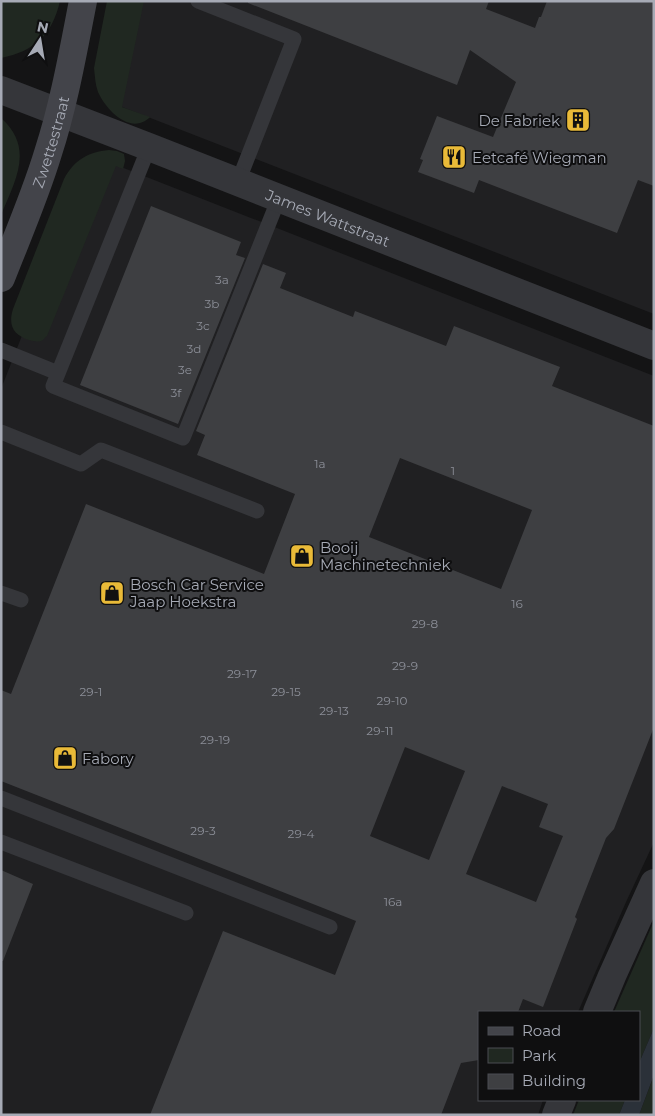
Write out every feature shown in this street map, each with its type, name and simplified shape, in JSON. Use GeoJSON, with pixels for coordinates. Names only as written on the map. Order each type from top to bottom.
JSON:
{"type":"FeatureCollection","features":[{"type":"Feature","properties":{"kind":"street","name":"Zwettestraat"},"geometry":{"type":"LineString","coordinates":[[1,278],[37,187],[60,112],[84,1]]}},
{"type":"Feature","properties":{"kind":"street","name":"James Wattstraat"},"geometry":{"type":"LineString","coordinates":[[1,90],[654,346]]}},
{"type":"Feature","properties":{"kind":"street"},"geometry":{"type":"LineString","coordinates":[[597,1011],[654,883]]}},
{"type":"Feature","properties":{"kind":"street"},"geometry":{"type":"LineString","coordinates":[[556,1115],[562,1101]]}},
{"type":"Feature","properties":{"kind":"lane"},"geometry":{"type":"LineString","coordinates":[[198,1],[294,39],[238,182]]}},
{"type":"Feature","properties":{"kind":"lane"},"geometry":{"type":"LineString","coordinates":[[149,147],[53,386],[183,438],[279,198]]}},
{"type":"Feature","properties":{"kind":"lane"},"geometry":{"type":"LineString","coordinates":[[1,350],[58,373]]}},
{"type":"Feature","properties":{"kind":"lane"},"geometry":{"type":"LineString","coordinates":[[1,432],[81,464],[102,450],[257,511]]}},
{"type":"Feature","properties":{"kind":"lane"},"geometry":{"type":"LineString","coordinates":[[1,593],[21,600]]}},
{"type":"Feature","properties":{"kind":"lane"},"geometry":{"type":"LineString","coordinates":[[1,798],[330,927]]}},
{"type":"Feature","properties":{"kind":"lane"},"geometry":{"type":"LineString","coordinates":[[1,842],[186,914]]}},
{"type":"Feature","properties":{"kind":"shaded area"},"geometry":{"type":"Polygon","coordinates":[[[138,1],[654,1],[654,314],[117,105],[138,1]]]}},
{"type":"Feature","properties":{"kind":"shaded area"},"geometry":{"type":"Polygon","coordinates":[[[116,165],[654,376],[654,842],[578,1011],[478,1011],[478,1101],[543,1101],[538,1115],[1,1115],[1,389],[82,183],[116,165]]]}},
{"type":"Feature","properties":{"kind":"shaded area"},"geometry":{"type":"Polygon","coordinates":[[[654,1028],[654,1075],[639,1115],[619,1115],[625,1101],[640,1101],[640,1061],[654,1028]]]}},
{"type":"Feature","properties":{"kind":"green space"},"geometry":{"type":"Polygon","coordinates":[[[1,1],[60,1],[52,23],[40,40],[23,51],[1,58],[1,1]]]}},
{"type":"Feature","properties":{"kind":"green space"},"geometry":{"type":"Polygon","coordinates":[[[107,1],[144,1],[122,107],[150,117],[143,122],[135,124],[127,122],[113,113],[97,89],[94,68],[107,1]]]}},
{"type":"Feature","properties":{"kind":"green space"},"geometry":{"type":"Polygon","coordinates":[[[1,118],[11,129],[20,153],[16,177],[1,215],[1,118]]]}},
{"type":"Feature","properties":{"kind":"green space"},"geometry":{"type":"Polygon","coordinates":[[[109,150],[124,154],[123,169],[116,166],[47,336],[42,341],[24,338],[13,329],[11,320],[13,309],[64,179],[72,167],[82,158],[109,150]]]}},
{"type":"Feature","properties":{"kind":"green space"},"geometry":{"type":"Polygon","coordinates":[[[654,921],[654,1028],[640,1061],[640,1011],[614,1011],[654,921]]]}},
{"type":"Feature","properties":{"kind":"green space"},"geometry":{"type":"Polygon","coordinates":[[[654,1075],[654,1115],[639,1115],[653,1078],[654,1075]]]}},
{"type":"Feature","properties":{"kind":"green space"},"geometry":{"type":"Polygon","coordinates":[[[579,1101],[625,1101],[619,1115],[573,1115],[579,1101]]]}},
{"type":"Feature","properties":{"kind":"building","name":"De Fabriek"},"geometry":{"type":"Polygon","coordinates":[[[248,1],[489,1],[486,9],[535,28],[547,1],[654,1],[654,186],[638,180],[617,233],[479,180],[474,193],[418,172],[423,160],[420,159],[437,116],[493,137],[516,82],[470,50],[457,85],[248,3],[248,1]]]}},
{"type":"Feature","properties":{"kind":"building"},"geometry":{"type":"Polygon","coordinates":[[[151,206],[241,242],[236,255],[245,258],[178,424],[80,385],[151,206]]]}},
{"type":"Feature","properties":{"kind":"building"},"geometry":{"type":"Polygon","coordinates":[[[263,264],[286,273],[280,288],[353,317],[355,311],[446,346],[454,326],[560,367],[552,386],[654,426],[654,727],[614,829],[606,838],[543,1007],[523,999],[518,1011],[478,1011],[478,1060],[461,1063],[441,1115],[150,1115],[223,931],[335,975],[356,921],[1,781],[1,690],[11,694],[86,504],[264,574],[295,494],[197,455],[205,435],[196,431],[263,264]],[[400,458],[369,537],[501,589],[532,510],[400,458]],[[405,747],[370,836],[429,860],[465,771],[405,747]],[[502,786],[466,874],[536,902],[563,836],[539,827],[548,804],[502,786]]]}},
{"type":"Feature","properties":{"kind":"building"},"geometry":{"type":"Polygon","coordinates":[[[1,870],[33,884],[3,961],[1,961],[1,870]]]}},
{"type":"Feature","properties":{"kind":"place","name":"De Fabriek"},"geometry":{"type":"Point","coordinates":[578,120]}},
{"type":"Feature","properties":{"kind":"place","name":"Eetcafé Wiegman"},"geometry":{"type":"Point","coordinates":[454,157]}},
{"type":"Feature","properties":{"kind":"place","name":"Booij Machinetechniek"},"geometry":{"type":"Point","coordinates":[302,556]}},
{"type":"Feature","properties":{"kind":"place","name":"Bosch Car Service Jaap Hoekstra"},"geometry":{"type":"Point","coordinates":[112,593]}},
{"type":"Feature","properties":{"kind":"place","name":"Fabory"},"geometry":{"type":"Point","coordinates":[65,758]}}]}
